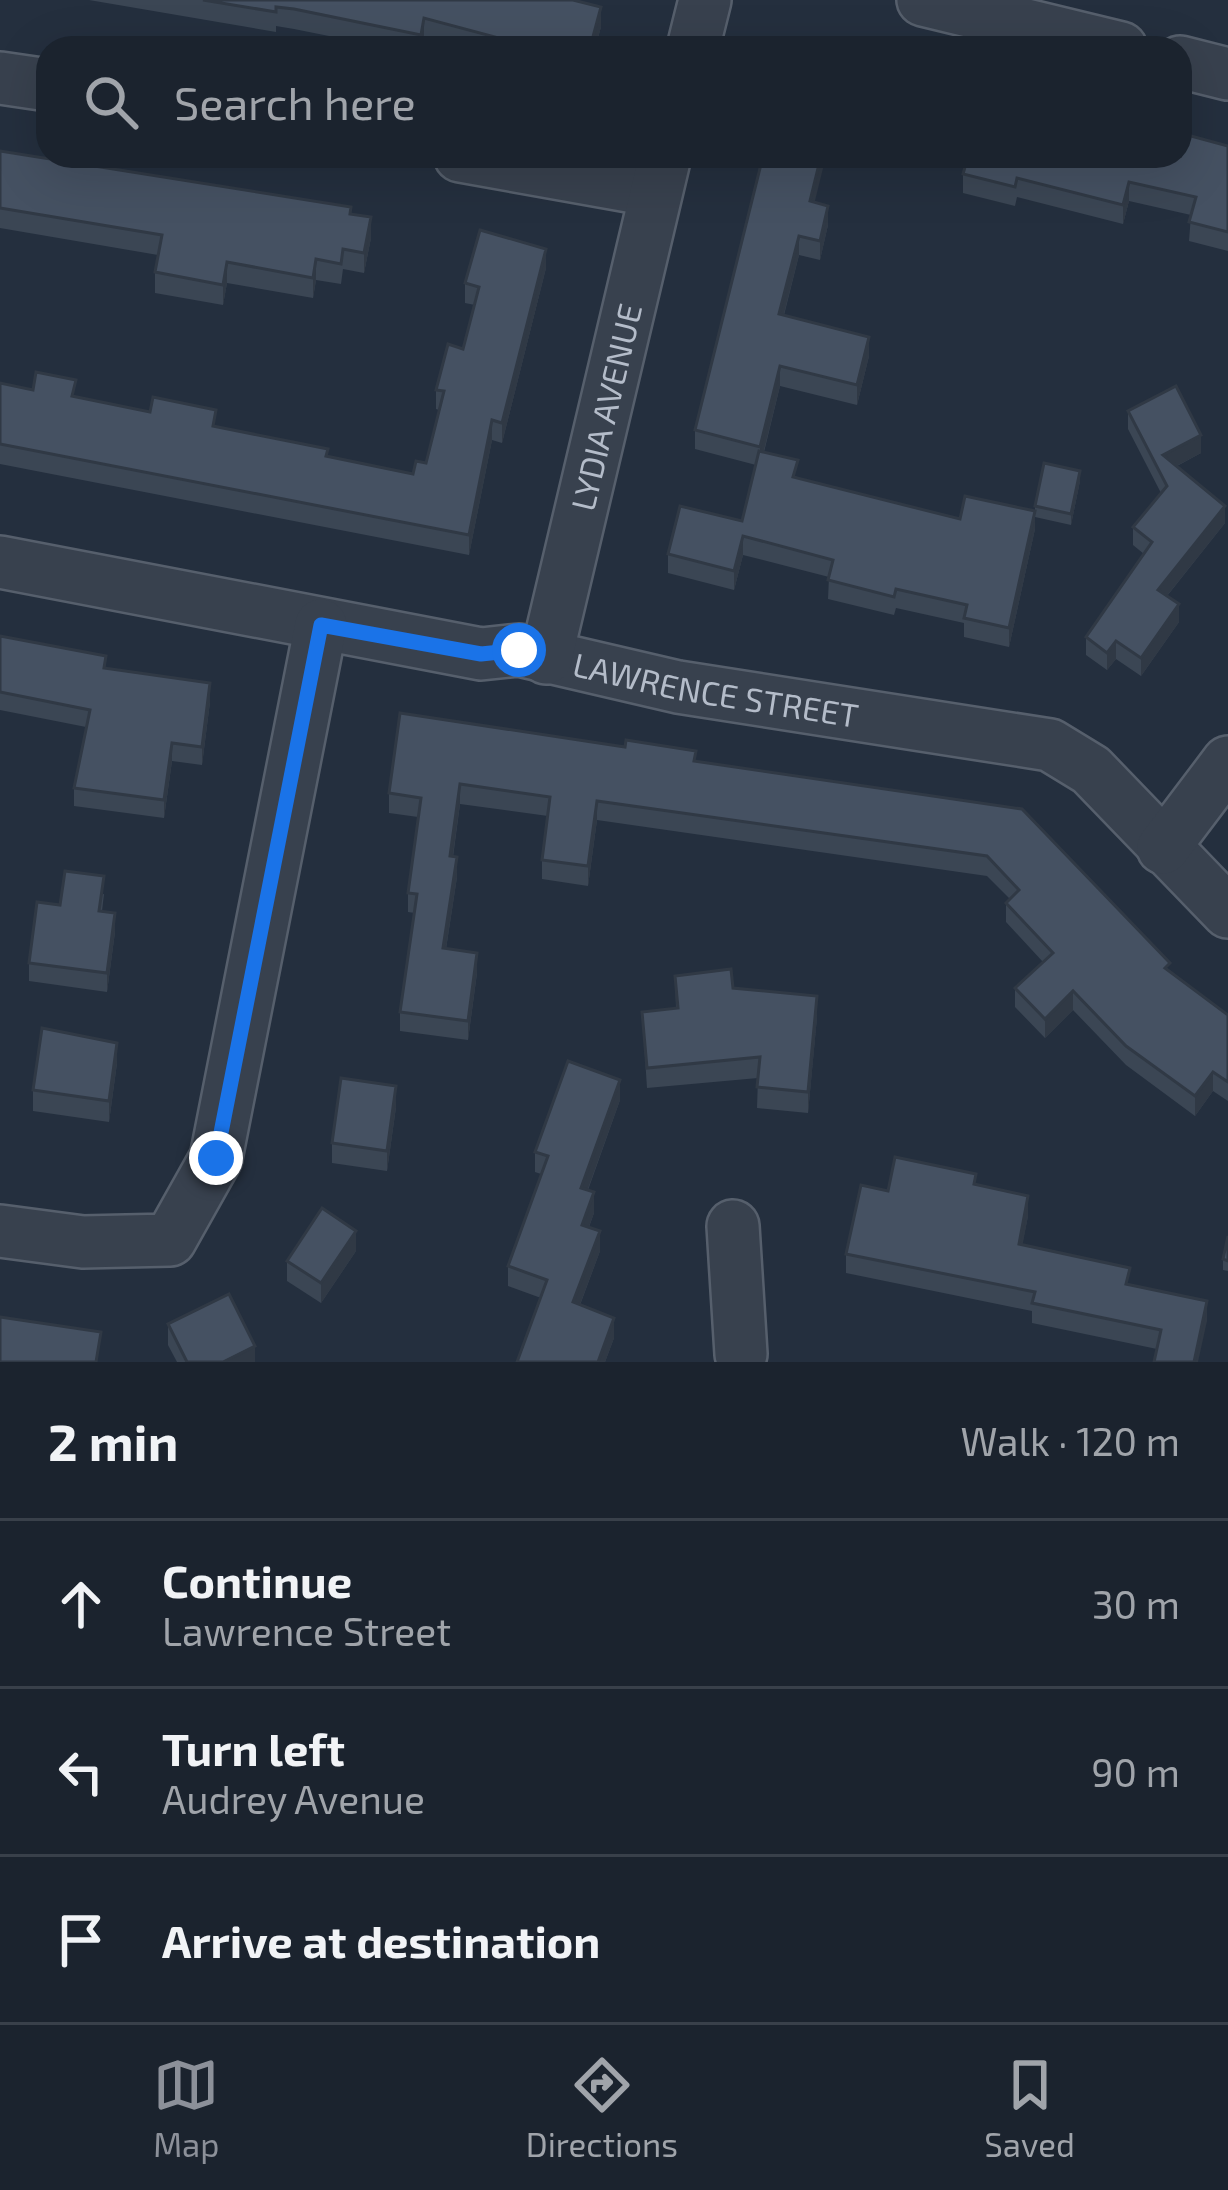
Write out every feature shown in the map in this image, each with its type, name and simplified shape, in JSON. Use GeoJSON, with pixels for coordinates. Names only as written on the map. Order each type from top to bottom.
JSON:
{"type":"FeatureCollection","features":[{"type":"Feature","properties":{"kind":"street"},"geometry":{"type":"LineString","coordinates":[[696,36],[705,0]]}},
{"type":"Feature","properties":{"kind":"street"},"geometry":{"type":"LineString","coordinates":[[923,0],[1072,36]]}},
{"type":"Feature","properties":{"kind":"street"},"geometry":{"type":"LineString","coordinates":[[1192,65],[1228,74]]}},
{"type":"Feature","properties":{"kind":"street"},"geometry":{"type":"LineString","coordinates":[[0,78],[36,83]]}},
{"type":"Feature","properties":{"kind":"street"},"geometry":{"type":"LineString","coordinates":[[593,168],[660,174]]}},
{"type":"Feature","properties":{"kind":"street","name":"LYDIA AVENUE"},"geometry":{"type":"LineString","coordinates":[[546,658],[660,174]]}},
{"type":"Feature","properties":{"kind":"street","name":"LAWRENCE STREET"},"geometry":{"type":"LineString","coordinates":[[0,562],[481,654],[519,650],[678,686],[1025,737],[1091,770],[1228,912]]}},
{"type":"Feature","properties":{"kind":"street"},"geometry":{"type":"LineString","coordinates":[[0,1232],[83,1242],[170,1240],[216,1158],[321,625]]}},
{"type":"Feature","properties":{"kind":"street"},"geometry":{"type":"LineString","coordinates":[[1162,848],[1228,762]]}},
{"type":"Feature","properties":{"kind":"street"},"geometry":{"type":"LineString","coordinates":[[733,1226],[749,1359]]}},
{"type":"Feature","properties":{"kind":"building"},"geometry":{"type":"Polygon","coordinates":[[[203,0],[573,0],[601,7],[593,36],[491,36],[424,18],[421,35],[294,9],[276,7],[276,12],[203,0]]]}},
{"type":"Feature","properties":{"kind":"building"},"geometry":{"type":"Polygon","coordinates":[[[1192,136],[1228,146],[1228,232],[1189,222],[1196,197],[1129,182],[1123,205],[1017,178],[1015,187],[963,174],[965,168],[1192,168],[1192,136]]]}},
{"type":"Feature","properties":{"kind":"building"},"geometry":{"type":"Polygon","coordinates":[[[0,151],[36,157],[36,168],[107,168],[351,207],[350,214],[371,217],[364,253],[343,249],[341,264],[316,259],[313,278],[227,262],[223,285],[155,272],[162,235],[0,208],[0,151]]]}},
{"type":"Feature","properties":{"kind":"building"},"geometry":{"type":"Polygon","coordinates":[[[760,168],[818,168],[810,201],[828,206],[820,241],[799,236],[779,314],[869,337],[857,385],[780,366],[760,447],[695,430],[760,168]]]}},
{"type":"Feature","properties":{"kind":"building"},"geometry":{"type":"Polygon","coordinates":[[[480,230],[546,249],[502,423],[492,420],[469,535],[0,444],[0,383],[33,390],[36,372],[76,380],[72,396],[150,412],[153,397],[216,410],[213,426],[328,449],[326,456],[413,474],[416,461],[426,463],[444,391],[436,390],[448,344],[463,349],[479,287],[465,283],[480,230]]]}},
{"type":"Feature","properties":{"kind":"building"},"geometry":{"type":"Polygon","coordinates":[[[1176,386],[1201,435],[1163,455],[1225,506],[1158,590],[1179,604],[1141,658],[1116,641],[1107,653],[1086,637],[1152,542],[1133,527],[1167,486],[1128,411],[1176,386]]]}},
{"type":"Feature","properties":{"kind":"building"},"geometry":{"type":"Polygon","coordinates":[[[759,451],[798,460],[793,477],[960,519],[965,496],[1035,511],[1009,628],[964,618],[967,605],[896,589],[894,597],[828,580],[833,560],[743,536],[734,571],[668,554],[680,506],[742,521],[759,451]]]}},
{"type":"Feature","properties":{"kind":"building"},"geometry":{"type":"Polygon","coordinates":[[[1044,463],[1080,471],[1071,514],[1035,506],[1044,463]]]}},
{"type":"Feature","properties":{"kind":"building"},"geometry":{"type":"Polygon","coordinates":[[[0,636],[106,656],[104,668],[210,683],[202,747],[172,743],[164,800],[74,788],[90,710],[0,692],[0,636]]]}},
{"type":"Feature","properties":{"kind":"building"},"geometry":{"type":"Polygon","coordinates":[[[400,713],[625,747],[626,740],[696,751],[694,761],[1022,809],[1170,963],[1165,968],[1228,1015],[1228,1082],[1213,1072],[1195,1096],[1126,1046],[1073,991],[1045,1019],[1015,988],[1053,953],[1006,903],[1019,890],[987,856],[597,801],[588,866],[542,860],[550,797],[460,784],[450,856],[457,857],[443,948],[477,953],[468,1021],[400,1012],[417,894],[408,893],[421,798],[389,793],[400,713]]]}},
{"type":"Feature","properties":{"kind":"building"},"geometry":{"type":"Polygon","coordinates":[[[65,871],[104,876],[99,911],[115,913],[107,973],[29,963],[37,902],[60,905],[65,871]]]}},
{"type":"Feature","properties":{"kind":"building"},"geometry":{"type":"Polygon","coordinates":[[[731,969],[733,988],[817,996],[808,1092],[757,1087],[760,1057],[647,1068],[642,1012],[678,1008],[675,976],[731,969]]]}},
{"type":"Feature","properties":{"kind":"building"},"geometry":{"type":"Polygon","coordinates":[[[42,1028],[117,1043],[109,1101],[33,1090],[42,1028]]]}},
{"type":"Feature","properties":{"kind":"building"},"geometry":{"type":"Polygon","coordinates":[[[568,1061],[620,1080],[581,1188],[594,1192],[582,1225],[600,1231],[573,1302],[614,1318],[598,1362],[517,1362],[547,1280],[508,1266],[548,1156],[535,1152],[568,1061]]]}},
{"type":"Feature","properties":{"kind":"building"},"geometry":{"type":"Polygon","coordinates":[[[341,1078],[396,1086],[387,1151],[332,1143],[341,1078]]]}},
{"type":"Feature","properties":{"kind":"building"},"geometry":{"type":"Polygon","coordinates":[[[895,1157],[976,1174],[974,1184],[1028,1196],[1019,1244],[1130,1268],[1126,1284],[1207,1301],[1194,1362],[1154,1362],[1161,1330],[1032,1303],[1035,1292],[846,1254],[861,1185],[888,1191],[895,1157]]]}},
{"type":"Feature","properties":{"kind":"building"},"geometry":{"type":"Polygon","coordinates":[[[322,1208],[356,1231],[321,1283],[287,1261],[322,1208]]]}},
{"type":"Feature","properties":{"kind":"building"},"geometry":{"type":"Polygon","coordinates":[[[229,1294],[255,1346],[223,1362],[187,1362],[168,1324],[229,1294]]]}},
{"type":"Feature","properties":{"kind":"building"},"geometry":{"type":"Polygon","coordinates":[[[0,1317],[101,1332],[96,1362],[0,1362],[0,1317]]]}},
{"type":"Feature","properties":{"kind":"route"},"geometry":{"type":"LineString","coordinates":[[216,1158],[274,885],[321,625],[481,654],[519,650]]}}]}
